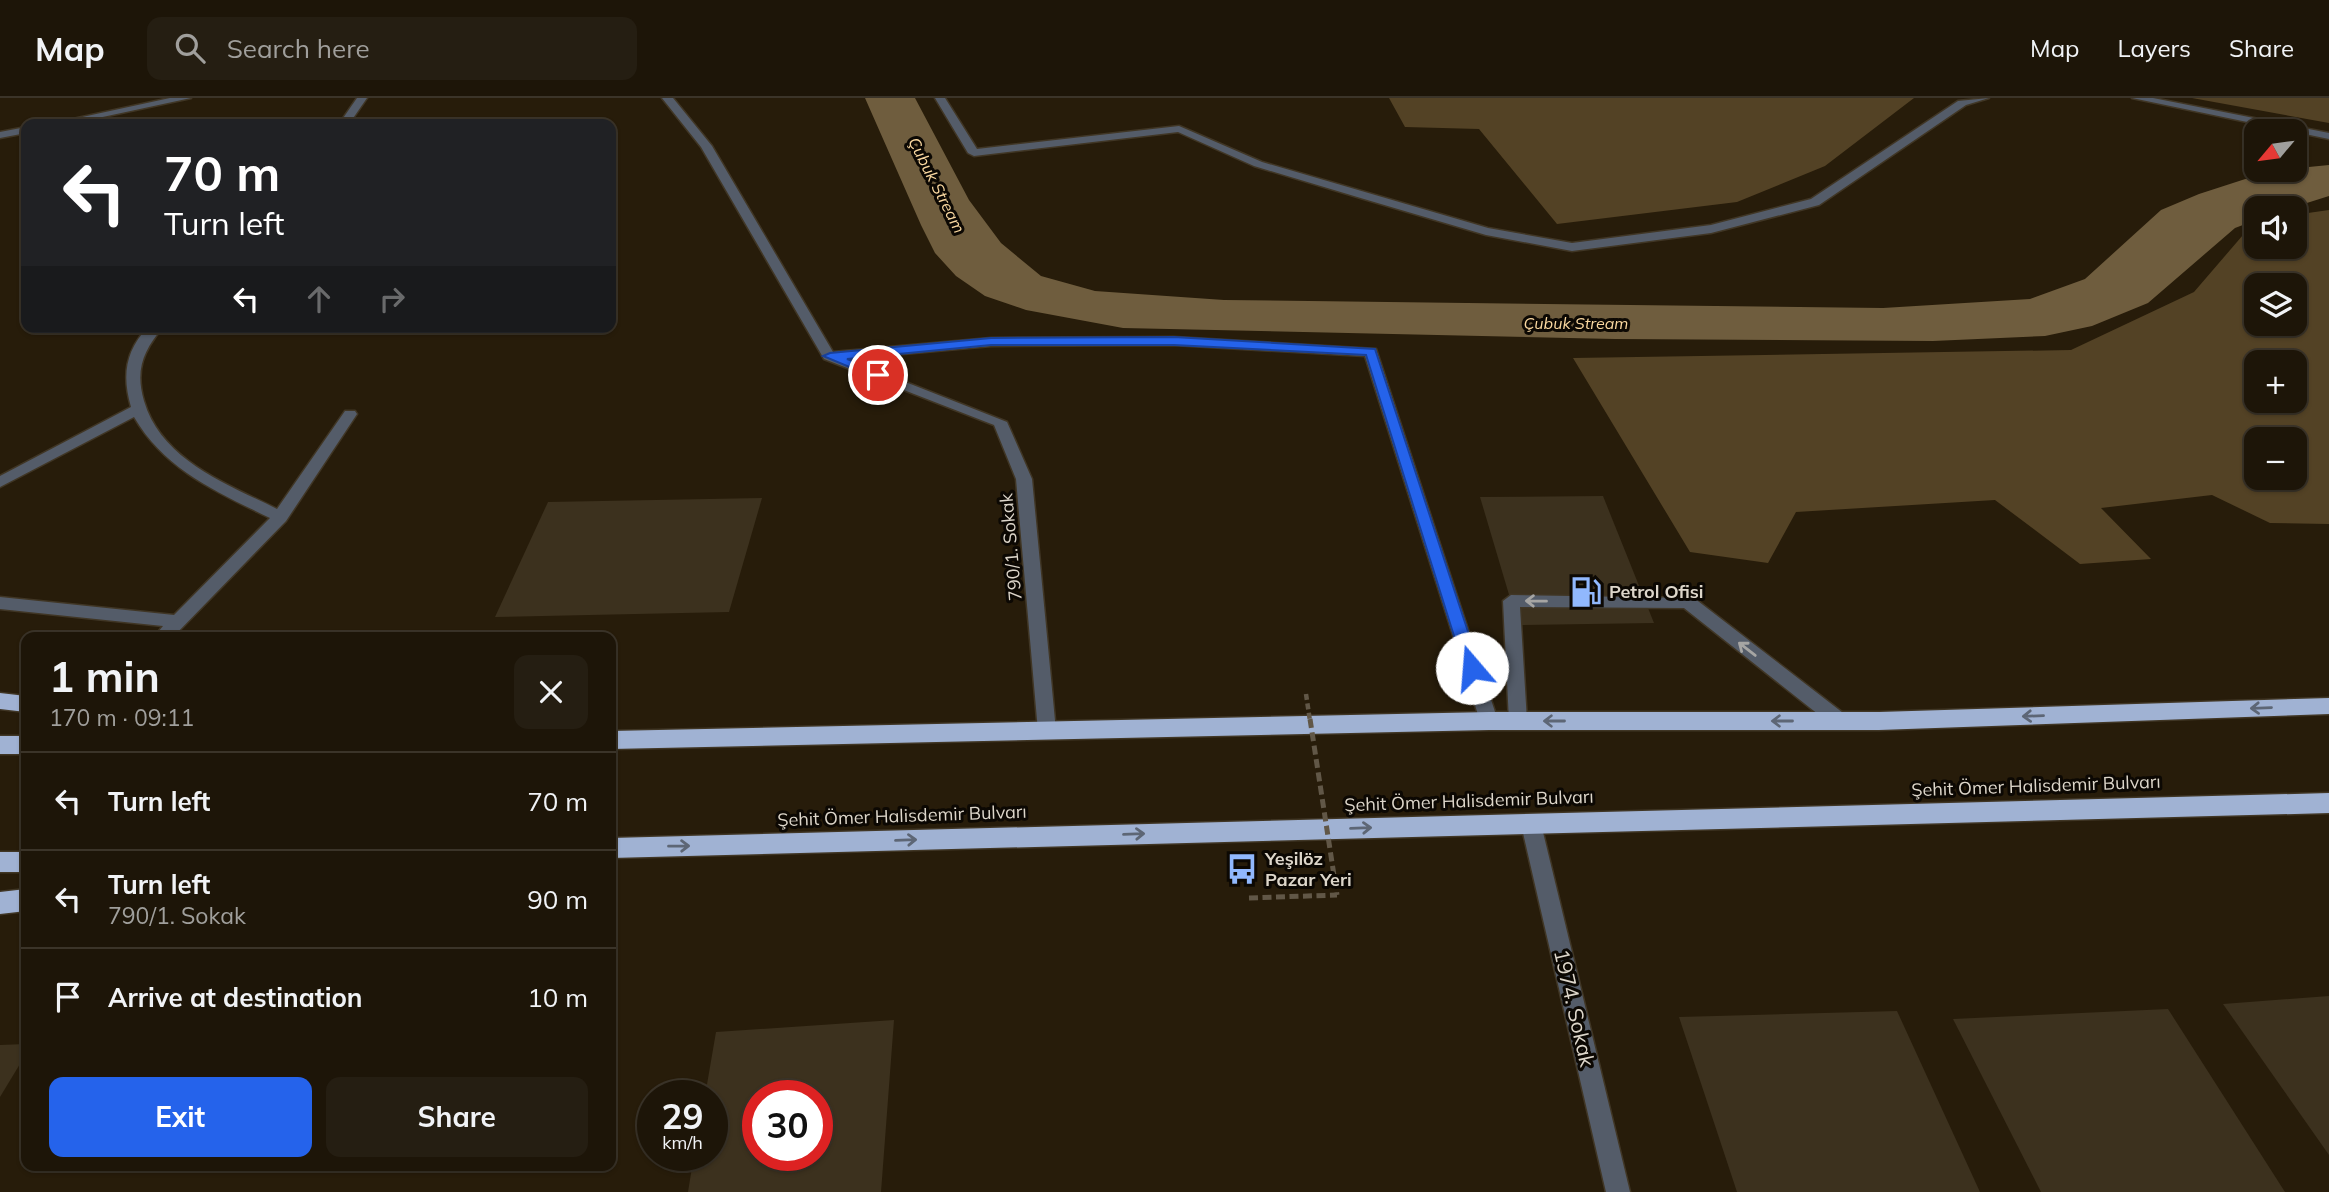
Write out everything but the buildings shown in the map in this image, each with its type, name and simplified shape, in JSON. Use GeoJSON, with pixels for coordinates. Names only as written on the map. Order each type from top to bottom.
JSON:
{"type":"FeatureCollection","features":[{"type":"Feature","properties":{"kind":"highway"},"geometry":{"type":"LineString","coordinates":[[0,701],[21,703]]}},
{"type":"Feature","properties":{"kind":"highway"},"geometry":{"type":"LineString","coordinates":[[616,740],[1489,721],[1840,721],[2329,706]]}},
{"type":"Feature","properties":{"kind":"highway"},"geometry":{"type":"LineString","coordinates":[[0,745],[21,745]]}},
{"type":"Feature","properties":{"kind":"highway","name":"Şehit Ömer Halisdemir Bulvarı"},"geometry":{"type":"LineString","coordinates":[[616,848],[2329,803]]}},
{"type":"Feature","properties":{"kind":"highway"},"geometry":{"type":"LineString","coordinates":[[0,863],[21,862]]}},
{"type":"Feature","properties":{"kind":"highway"},"geometry":{"type":"LineString","coordinates":[[0,903],[21,901]]}},
{"type":"Feature","properties":{"kind":"street"},"geometry":{"type":"LineString","coordinates":[[80,119],[186,98]]}},
{"type":"Feature","properties":{"kind":"street"},"geometry":{"type":"LineString","coordinates":[[347,119],[362,98]]}},
{"type":"Feature","properties":{"kind":"street"},"geometry":{"type":"LineString","coordinates":[[667,98],[706,146],[830,356],[991,342],[1174,341],[1371,352],[1489,721]]}},
{"type":"Feature","properties":{"kind":"street"},"geometry":{"type":"LineString","coordinates":[[940,98],[974,153],[1179,129],[1258,164],[1486,232],[1572,247],[1711,229],[1815,202],[1962,103],[1984,98]]}},
{"type":"Feature","properties":{"kind":"street"},"geometry":{"type":"LineString","coordinates":[[2137,98],[2329,136]]}},
{"type":"Feature","properties":{"kind":"street"},"geometry":{"type":"LineString","coordinates":[[0,135],[21,131]]}},
{"type":"Feature","properties":{"kind":"street"},"geometry":{"type":"LineString","coordinates":[[151,333],[137,350],[131,372],[136,410],[153,440],[185,467],[280,517]]}},
{"type":"Feature","properties":{"kind":"street","name":"790/1. Sokak"},"geometry":{"type":"LineString","coordinates":[[830,356],[1000,422],[1024,479],[1047,731]]}},
{"type":"Feature","properties":{"kind":"street"},"geometry":{"type":"LineString","coordinates":[[0,482],[136,410]]}},
{"type":"Feature","properties":{"kind":"street"},"geometry":{"type":"LineString","coordinates":[[169,632],[280,517],[350,414]]}},
{"type":"Feature","properties":{"kind":"street"},"geometry":{"type":"LineString","coordinates":[[1518,721],[1511,601],[1688,603],[1840,721]]}},
{"type":"Feature","properties":{"kind":"street"},"geometry":{"type":"LineString","coordinates":[[0,603],[180,622]]}},
{"type":"Feature","properties":{"kind":"street","name":"1974. Sokak"},"geometry":{"type":"LineString","coordinates":[[1531,824],[1618,1192]]}},
{"type":"Feature","properties":{"kind":"path"},"geometry":{"type":"LineString","coordinates":[[1249,898],[1337,895],[1306,694]]}},
{"type":"Feature","properties":{"kind":"shaded area"},"geometry":{"type":"Polygon","coordinates":[[[1389,98],[1914,98],[1825,166],[1737,202],[1557,224],[1479,129],[1405,127],[1389,98]]]}},
{"type":"Feature","properties":{"kind":"shaded area"},"geometry":{"type":"Polygon","coordinates":[[[2192,98],[2329,98],[2329,123],[2192,98]]]}},
{"type":"Feature","properties":{"kind":"shaded area"},"geometry":{"type":"Polygon","coordinates":[[[2329,210],[2329,524],[2270,523],[2212,495],[2101,508],[2151,559],[2080,564],[1995,500],[1796,512],[1768,563],[1690,552],[1573,358],[2071,350],[2194,292],[2244,234],[2244,259],[2307,259],[2307,213],[2329,210]]]}},
{"type":"Feature","properties":{"kind":"water","name":"Çubuk Stream"},"geometry":{"type":"Polygon","coordinates":[[[865,98],[915,98],[969,200],[1001,243],[1041,276],[1095,291],[1224,300],[1883,308],[2030,299],[2085,279],[2161,210],[2244,179],[2244,182],[2307,182],[2307,167],[2329,165],[2329,196],[2307,203],[2307,196],[2244,196],[2244,225],[2235,228],[2148,303],[2092,326],[2045,336],[1933,341],[1615,339],[1123,328],[1026,310],[985,296],[956,276],[935,253],[865,98]]]}},
{"type":"Feature","properties":{"kind":"place","name":"Petrol Ofisi"},"geometry":{"type":"Point","coordinates":[1586,592]}},
{"type":"Feature","properties":{"kind":"place","name":"Yeşilöz Pazar Yeri"},"geometry":{"type":"Point","coordinates":[1242,869]}},
{"type":"Feature","properties":{"kind":"route"},"geometry":{"type":"LineString","coordinates":[[878,375],[830,356],[991,342],[1174,341],[1371,352],[1472,668]]}}]}
